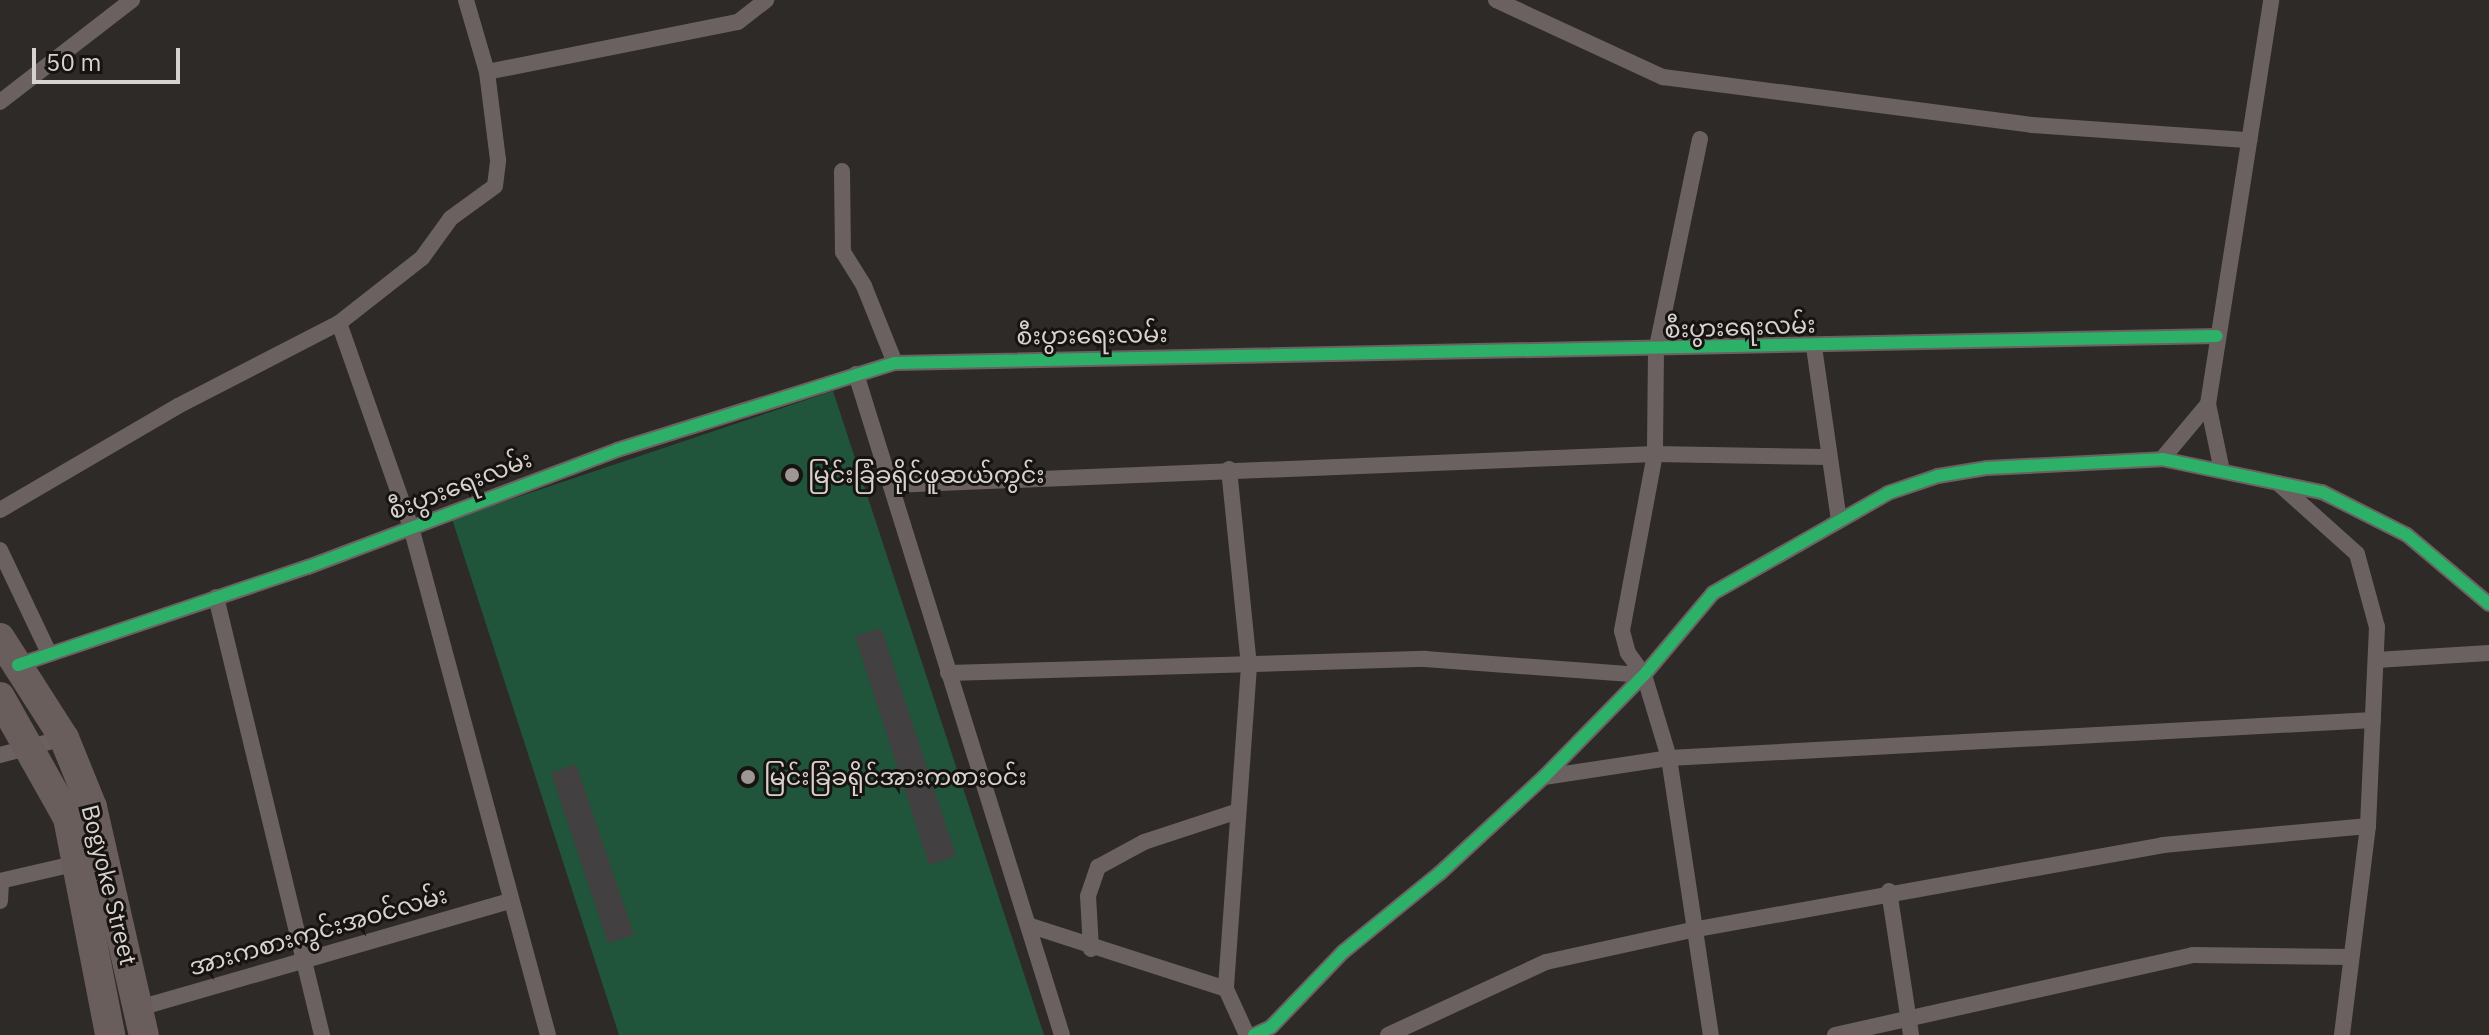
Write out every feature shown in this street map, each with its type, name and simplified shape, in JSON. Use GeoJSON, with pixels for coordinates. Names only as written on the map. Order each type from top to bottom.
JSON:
{"type":"FeatureCollection","features":[{"type":"Feature","properties":{"kind":"highway","name":"Bogyoke Street"},"geometry":{"type":"LineString","coordinates":[[0,638],[64,738],[92,807],[142,1021]]}},
{"type":"Feature","properties":{"kind":"highway"},"geometry":{"type":"LineString","coordinates":[[0,697],[32,749],[68,818],[110,1035]]}},
{"type":"Feature","properties":{"kind":"street"},"geometry":{"type":"LineString","coordinates":[[0,102],[130,0]]}},
{"type":"Feature","properties":{"kind":"street"},"geometry":{"type":"LineString","coordinates":[[0,510],[178,406],[339,323],[422,258],[451,218],[495,186],[498,160],[487,72],[466,0]]}},
{"type":"Feature","properties":{"kind":"street"},"geometry":{"type":"LineString","coordinates":[[487,72],[738,22],[766,0]]}},
{"type":"Feature","properties":{"kind":"street"},"geometry":{"type":"LineString","coordinates":[[1496,0],[1663,77],[2032,125],[2249,140]]}},
{"type":"Feature","properties":{"kind":"street"},"geometry":{"type":"LineString","coordinates":[[2222,471],[2208,404],[2271,0]]}},
{"type":"Feature","properties":{"kind":"street"},"geometry":{"type":"LineString","coordinates":[[1700,139],[1656,351],[1655,454],[1622,631],[1628,653],[1644,675],[1669,758],[1692,930],[1711,1035]]}},
{"type":"Feature","properties":{"kind":"street"},"geometry":{"type":"LineString","coordinates":[[842,171],[843,252],[864,286],[895,363]]}},
{"type":"Feature","properties":{"kind":"street"},"geometry":{"type":"LineString","coordinates":[[339,323],[411,527],[548,1035]]}},
{"type":"Feature","properties":{"kind":"street","name":"စီးပွားရေးလမ်း"},"geometry":{"type":"LineString","coordinates":[[18,665],[48,651],[216,597],[617,450],[895,363],[1261,353],[1656,351],[2217,336]]}},
{"type":"Feature","properties":{"kind":"street"},"geometry":{"type":"LineString","coordinates":[[1814,347],[1827,457],[1839,520]]}},
{"type":"Feature","properties":{"kind":"street"},"geometry":{"type":"LineString","coordinates":[[856,374],[1062,1035]]}},
{"type":"Feature","properties":{"kind":"street"},"geometry":{"type":"LineString","coordinates":[[2162,459],[2208,404]]}},
{"type":"Feature","properties":{"kind":"street"},"geometry":{"type":"LineString","coordinates":[[891,485],[1655,454],[1827,457]]}},
{"type":"Feature","properties":{"kind":"street"},"geometry":{"type":"LineString","coordinates":[[1254,1035],[1274,1031],[1343,952],[1440,873],[1544,777],[1644,675],[1713,593],[1888,493],[1938,476],[1987,468],[2162,459],[2322,492],[2407,535],[2489,604]]}},
{"type":"Feature","properties":{"kind":"street"},"geometry":{"type":"LineString","coordinates":[[1229,469],[1249,666],[1235,812],[1226,989],[1247,1035]]}},
{"type":"Feature","properties":{"kind":"street"},"geometry":{"type":"LineString","coordinates":[[2277,482],[2357,554],[2377,627],[2368,826],[2342,1035]]}},
{"type":"Feature","properties":{"kind":"street"},"geometry":{"type":"LineString","coordinates":[[0,550],[48,651]]}},
{"type":"Feature","properties":{"kind":"street"},"geometry":{"type":"LineString","coordinates":[[216,597],[322,1035]]}},
{"type":"Feature","properties":{"kind":"street"},"geometry":{"type":"LineString","coordinates":[[2376,660],[2489,653]]}},
{"type":"Feature","properties":{"kind":"street"},"geometry":{"type":"LineString","coordinates":[[948,673],[1425,659],[1644,675]]}},
{"type":"Feature","properties":{"kind":"street"},"geometry":{"type":"LineString","coordinates":[[1544,777],[1669,758],[2373,720]]}},
{"type":"Feature","properties":{"kind":"street"},"geometry":{"type":"LineString","coordinates":[[0,755],[32,749],[64,738]]}},
{"type":"Feature","properties":{"kind":"street"},"geometry":{"type":"LineString","coordinates":[[1091,949],[1088,896],[1098,867],[1144,842],[1235,812]]}},
{"type":"Feature","properties":{"kind":"street"},"geometry":{"type":"LineString","coordinates":[[1394,1034],[1546,962],[1692,930],[1889,891],[2163,845],[2368,826]]}},
{"type":"Feature","properties":{"kind":"street"},"geometry":{"type":"LineString","coordinates":[[0,901],[1,881],[78,863]]}},
{"type":"Feature","properties":{"kind":"street"},"geometry":{"type":"LineString","coordinates":[[1889,891],[1909,1028]]}},
{"type":"Feature","properties":{"kind":"street","name":"အားကစားကွင်းအဝင်လမ်း"},"geometry":{"type":"LineString","coordinates":[[142,1021],[306,960],[510,901]]}},
{"type":"Feature","properties":{"kind":"street"},"geometry":{"type":"LineString","coordinates":[[1028,925],[1091,949],[1226,989]]}},
{"type":"Feature","properties":{"kind":"street"},"geometry":{"type":"LineString","coordinates":[[1835,1035],[1909,1028],[2193,955],[2351,957]]}},
{"type":"Feature","properties":{"kind":"green space","name":"မြင်းခြံခရိုင်အားကစားဝင်း"},"geometry":{"type":"Polygon","coordinates":[[[833,391],[1044,1035],[619,1035],[452,519],[833,391]]]}},
{"type":"Feature","properties":{"kind":"building"},"geometry":{"type":"Polygon","coordinates":[[[881,628],[956,856],[929,865],[855,636],[881,628]]]}},
{"type":"Feature","properties":{"kind":"building"},"geometry":{"type":"Polygon","coordinates":[[[576,764],[634,935],[608,943],[551,773],[576,764]]]}},
{"type":"Feature","properties":{"kind":"cycle path"},"geometry":{"type":"LineString","coordinates":[[18,665],[308,567],[617,450],[895,363],[2217,336]]}},
{"type":"Feature","properties":{"kind":"cycle path"},"geometry":{"type":"LineString","coordinates":[[1254,1035],[1271,1027],[1343,952],[1440,873],[1544,777],[1644,675],[1713,593],[1888,493],[1938,476],[1987,468],[2162,459],[2322,492],[2407,535],[2489,604]]}},
{"type":"Feature","properties":{"kind":"place","name":"မြင်းခြံခရိုင်ဖူဆယ်ကွင်း"},"geometry":{"type":"Point","coordinates":[792,475]}},
{"type":"Feature","properties":{"kind":"place","name":"မြင်းခြံခရိုင်အားကစားဝင်း"},"geometry":{"type":"Point","coordinates":[748,777]}}]}
